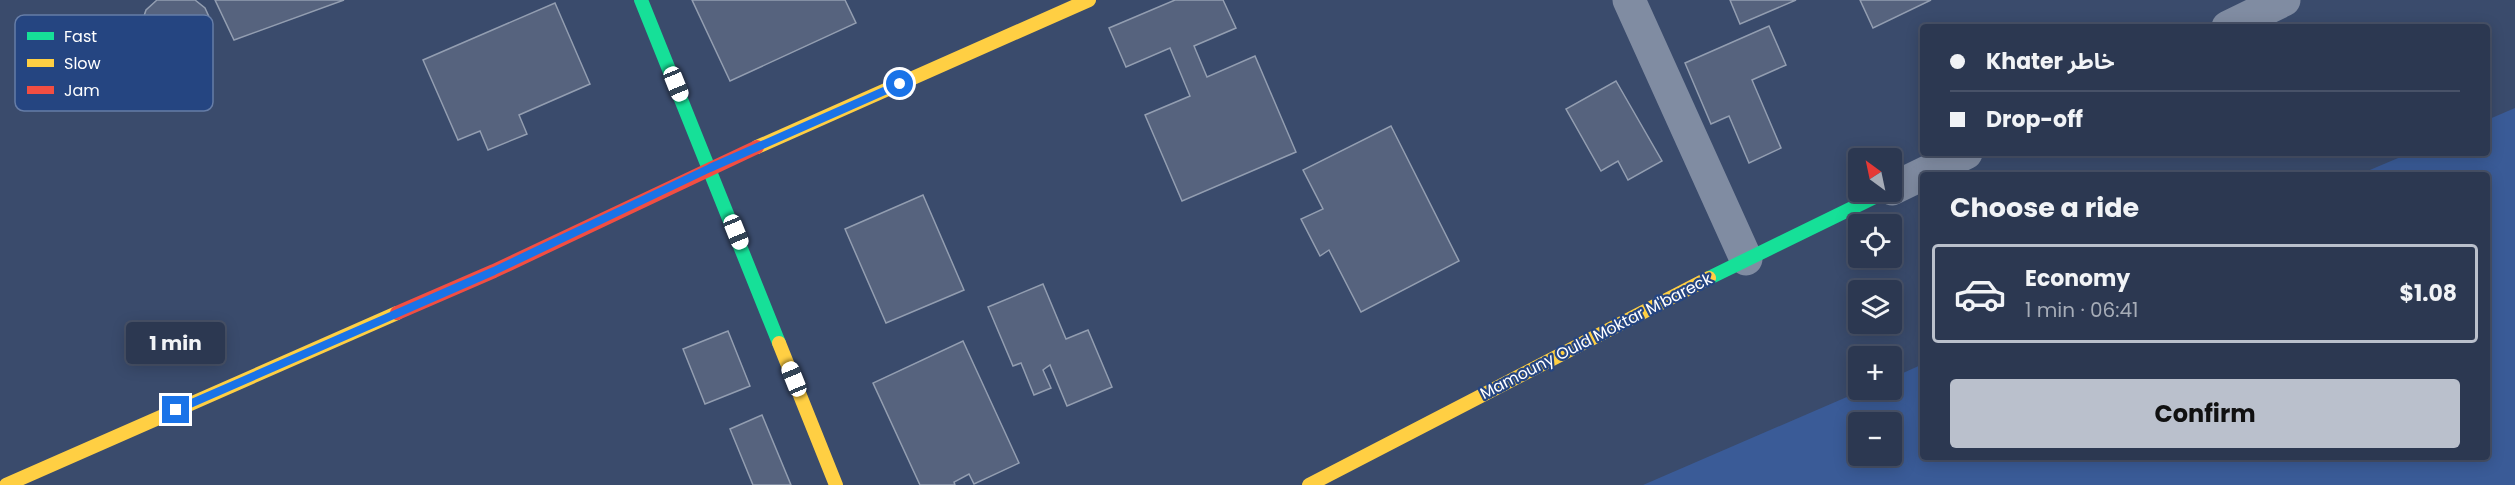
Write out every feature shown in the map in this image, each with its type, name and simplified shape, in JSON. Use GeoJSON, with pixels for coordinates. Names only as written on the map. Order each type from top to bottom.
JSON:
{"type":"FeatureCollection","features":[{"type":"Feature","properties":{"kind":"street"},"geometry":{"type":"LineString","coordinates":[[641,0],[836,485]]}},
{"type":"Feature","properties":{"kind":"street"},"geometry":{"type":"LineString","coordinates":[[6,485],[494,271],[710,168],[1089,0]]}},
{"type":"Feature","properties":{"kind":"street"},"geometry":{"type":"LineString","coordinates":[[1629,0],[1746,259]]}},
{"type":"Feature","properties":{"kind":"street"},"geometry":{"type":"LineString","coordinates":[[2234,24],[2284,0]]}},
{"type":"Feature","properties":{"kind":"street"},"geometry":{"type":"LineString","coordinates":[[1927,172],[1960,156]]}},
{"type":"Feature","properties":{"kind":"street"},"geometry":{"type":"LineString","coordinates":[[1902,184],[1920,175]]}},
{"type":"Feature","properties":{"kind":"street","name":"Mamouny Ould Moktar M'bareck"},"geometry":{"type":"LineString","coordinates":[[1309,485],[1746,259],[1864,202]]}},
{"type":"Feature","properties":{"kind":"shaded area"},"geometry":{"type":"Polygon","coordinates":[[[2515,108],[2515,485],[1643,485],[1848,396],[1848,400],[1902,400],[1902,373],[1920,365],[1920,460],[2490,460],[2490,172],[2365,172],[2403,156],[2490,156],[2490,119],[2515,108]]]}},
{"type":"Feature","properties":{"kind":"building"},"geometry":{"type":"Polygon","coordinates":[[[157,0],[195,0],[205,8],[208,15],[144,15],[146,10],[157,0]]]}},
{"type":"Feature","properties":{"kind":"building"},"geometry":{"type":"Polygon","coordinates":[[[215,0],[344,0],[234,40],[215,0]]]}},
{"type":"Feature","properties":{"kind":"building"},"geometry":{"type":"Polygon","coordinates":[[[692,0],[845,0],[856,23],[730,81],[692,0]]]}},
{"type":"Feature","properties":{"kind":"building"},"geometry":{"type":"Polygon","coordinates":[[[1175,0],[1223,0],[1236,28],[1194,46],[1207,77],[1255,56],[1296,152],[1182,201],[1145,115],[1190,96],[1170,48],[1126,67],[1109,28],[1175,0]]]}},
{"type":"Feature","properties":{"kind":"building"},"geometry":{"type":"Polygon","coordinates":[[[1730,0],[1796,0],[1740,24],[1730,0]]]}},
{"type":"Feature","properties":{"kind":"building"},"geometry":{"type":"Polygon","coordinates":[[[1860,0],[1931,0],[1873,28],[1860,0]]]}},
{"type":"Feature","properties":{"kind":"building"},"geometry":{"type":"Polygon","coordinates":[[[555,3],[590,84],[519,115],[527,134],[488,150],[480,131],[458,140],[423,60],[555,3]]]}},
{"type":"Feature","properties":{"kind":"building"},"geometry":{"type":"Polygon","coordinates":[[[1769,26],[1786,65],[1752,80],[1781,148],[1749,163],[1729,116],[1711,124],[1685,63],[1769,26]]]}},
{"type":"Feature","properties":{"kind":"building"},"geometry":{"type":"Polygon","coordinates":[[[1616,81],[1662,161],[1628,180],[1618,161],[1601,171],[1566,109],[1616,81]]]}},
{"type":"Feature","properties":{"kind":"building"},"geometry":{"type":"Polygon","coordinates":[[[1391,126],[1459,261],[1361,312],[1329,250],[1320,256],[1301,219],[1323,209],[1303,170],[1391,126]]]}},
{"type":"Feature","properties":{"kind":"building"},"geometry":{"type":"Polygon","coordinates":[[[923,195],[964,290],[886,323],[845,229],[923,195]]]}},
{"type":"Feature","properties":{"kind":"building"},"geometry":{"type":"Polygon","coordinates":[[[1043,284],[1066,339],[1088,330],[1112,387],[1067,406],[1050,365],[1043,370],[1051,388],[1034,395],[1021,363],[1013,366],[988,307],[1043,284]]]}},
{"type":"Feature","properties":{"kind":"building"},"geometry":{"type":"Polygon","coordinates":[[[728,331],[750,386],[705,404],[683,349],[728,331]]]}},
{"type":"Feature","properties":{"kind":"building"},"geometry":{"type":"Polygon","coordinates":[[[963,341],[1019,463],[974,484],[969,474],[954,482],[955,485],[920,485],[873,383],[963,341]]]}},
{"type":"Feature","properties":{"kind":"building"},"geometry":{"type":"Polygon","coordinates":[[[762,415],[791,485],[753,485],[730,429],[762,415]]]}},
{"type":"Feature","properties":{"kind":"traffic: fast"},"geometry":{"type":"LineString","coordinates":[[641,0],[779,343]]}},
{"type":"Feature","properties":{"kind":"traffic: fast"},"geometry":{"type":"LineString","coordinates":[[1709,278],[1865,202]]}},
{"type":"Feature","properties":{"kind":"traffic: slow"},"geometry":{"type":"LineString","coordinates":[[757,147],[1089,0]]}},
{"type":"Feature","properties":{"kind":"traffic: slow"},"geometry":{"type":"LineString","coordinates":[[1309,485],[1709,278]]}},
{"type":"Feature","properties":{"kind":"traffic: slow"},"geometry":{"type":"LineString","coordinates":[[6,485],[397,313]]}},
{"type":"Feature","properties":{"kind":"traffic: slow"},"geometry":{"type":"LineString","coordinates":[[779,343],[836,485]]}},
{"type":"Feature","properties":{"kind":"traffic: jam"},"geometry":{"type":"LineString","coordinates":[[397,313],[494,271],[757,147]]}},
{"type":"Feature","properties":{"kind":"route"},"geometry":{"type":"LineString","coordinates":[[176,410],[494,271],[710,168],[900,84]]}}]}
